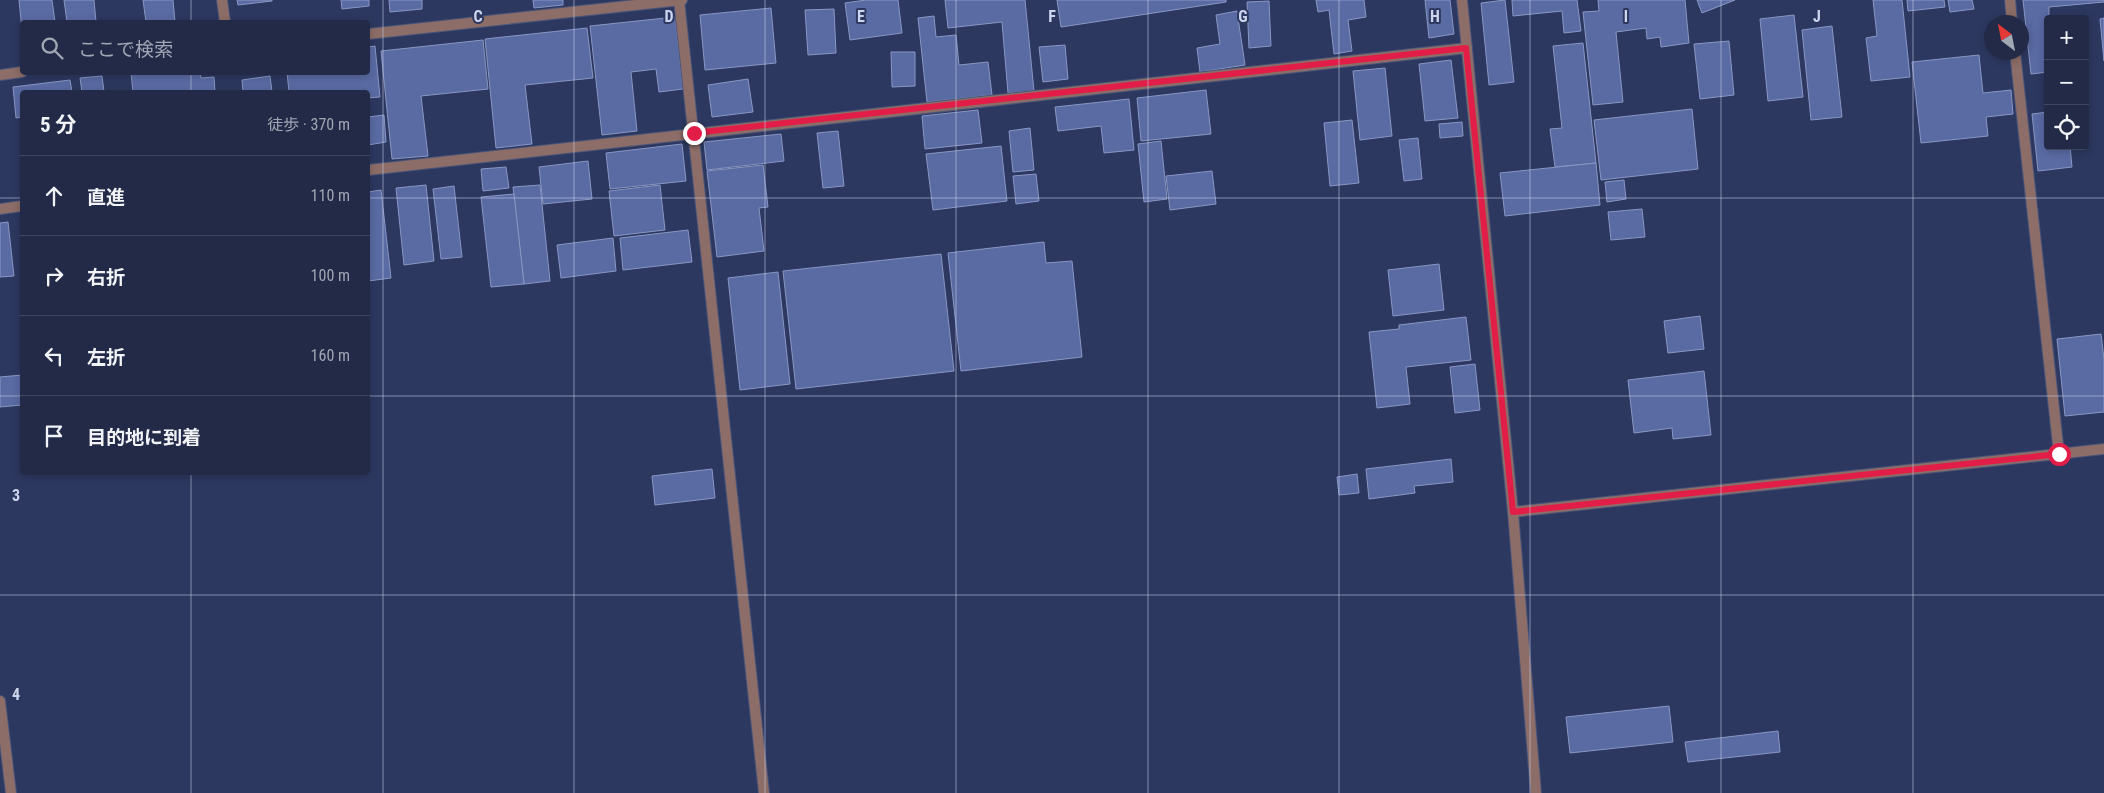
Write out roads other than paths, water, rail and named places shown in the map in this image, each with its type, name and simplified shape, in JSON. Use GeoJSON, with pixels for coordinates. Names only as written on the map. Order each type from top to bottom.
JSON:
{"type":"FeatureCollection","features":[{"type":"Feature","properties":{"kind":"street"},"geometry":{"type":"LineString","coordinates":[[222,0],[225,20]]}},
{"type":"Feature","properties":{"kind":"street"},"geometry":{"type":"LineString","coordinates":[[370,34],[680,0],[764,793]]}},
{"type":"Feature","properties":{"kind":"street"},"geometry":{"type":"LineString","coordinates":[[1462,0],[1513,512],[1536,793]]}},
{"type":"Feature","properties":{"kind":"street"},"geometry":{"type":"LineString","coordinates":[[2010,0],[2011,15]]}},
{"type":"Feature","properties":{"kind":"street"},"geometry":{"type":"LineString","coordinates":[[370,170],[1466,48]]}},
{"type":"Feature","properties":{"kind":"street"},"geometry":{"type":"LineString","coordinates":[[2016,60],[2059,454]]}},
{"type":"Feature","properties":{"kind":"street"},"geometry":{"type":"LineString","coordinates":[[0,75],[20,72]]}},
{"type":"Feature","properties":{"kind":"street"},"geometry":{"type":"LineString","coordinates":[[0,209],[20,206]]}},
{"type":"Feature","properties":{"kind":"street"},"geometry":{"type":"LineString","coordinates":[[1513,512],[2104,449]]}},
{"type":"Feature","properties":{"kind":"street"},"geometry":{"type":"LineString","coordinates":[[0,701],[11,793]]}}]}
